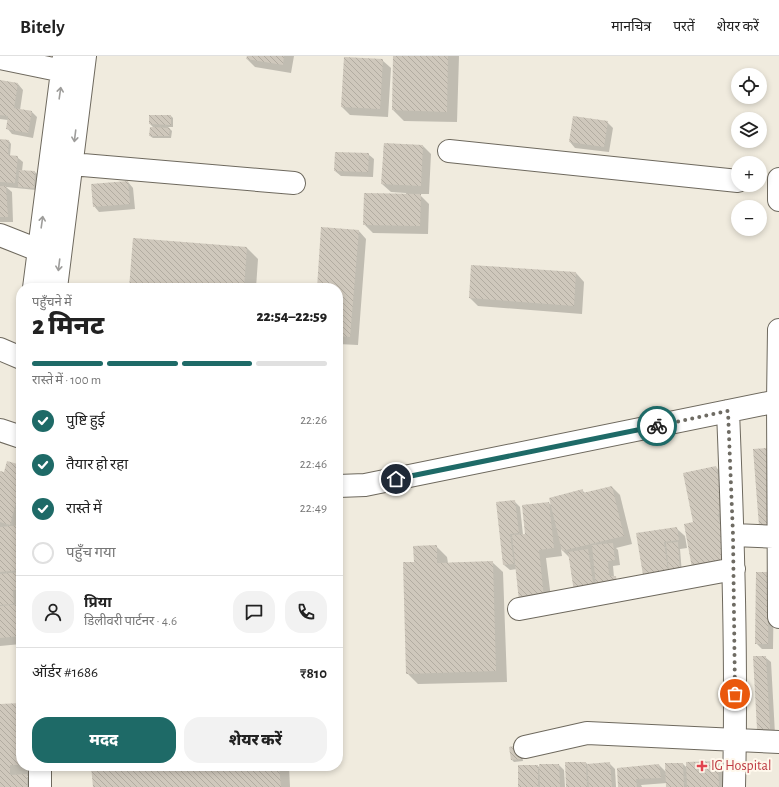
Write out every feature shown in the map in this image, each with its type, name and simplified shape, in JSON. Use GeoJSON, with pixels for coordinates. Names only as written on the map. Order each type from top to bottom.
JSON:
{"type":"FeatureCollection","features":[{"type":"Feature","properties":{"kind":"street"},"geometry":{"type":"LineString","coordinates":[[57,283],[85,56]]}},
{"type":"Feature","properties":{"kind":"street"},"geometry":{"type":"LineString","coordinates":[[0,58],[64,63],[35,283]]}},
{"type":"Feature","properties":{"kind":"street"},"geometry":{"type":"LineString","coordinates":[[449,150],[731,180]]}},
{"type":"Feature","properties":{"kind":"street"},"geometry":{"type":"LineString","coordinates":[[71,164],[294,183]]}},
{"type":"Feature","properties":{"kind":"street"},"geometry":{"type":"LineString","coordinates":[[779,179],[779,200]]}},
{"type":"Feature","properties":{"kind":"street"},"geometry":{"type":"LineString","coordinates":[[767,185],[779,186]]}},
{"type":"Feature","properties":{"kind":"street"},"geometry":{"type":"LineString","coordinates":[[0,235],[38,250]]}},
{"type":"Feature","properties":{"kind":"street"},"geometry":{"type":"LineString","coordinates":[[779,330],[779,617]]}},
{"type":"Feature","properties":{"kind":"street"},"geometry":{"type":"LineString","coordinates":[[0,349],[16,356]]}},
{"type":"Feature","properties":{"kind":"street"},"geometry":{"type":"LineString","coordinates":[[343,486],[365,485],[778,401]]}},
{"type":"Feature","properties":{"kind":"street"},"geometry":{"type":"LineString","coordinates":[[728,411],[734,569],[734,787]]}},
{"type":"Feature","properties":{"kind":"street"},"geometry":{"type":"LineString","coordinates":[[0,430],[16,435]]}},
{"type":"Feature","properties":{"kind":"street"},"geometry":{"type":"LineString","coordinates":[[733,535],[779,537]]}},
{"type":"Feature","properties":{"kind":"street"},"geometry":{"type":"LineString","coordinates":[[519,609],[734,569]]}},
{"type":"Feature","properties":{"kind":"street"},"geometry":{"type":"LineString","coordinates":[[525,747],[587,733],[779,742]]}},
{"type":"Feature","properties":{"kind":"street"},"geometry":{"type":"LineString","coordinates":[[40,771],[40,787]]}},
{"type":"Feature","properties":{"kind":"building"},"geometry":{"type":"Polygon","coordinates":[[[247,56],[284,56],[283,65],[246,59],[247,56]]]}},
{"type":"Feature","properties":{"kind":"building"},"geometry":{"type":"Polygon","coordinates":[[[393,56],[448,56],[447,112],[392,110],[393,56]]]}},
{"type":"Feature","properties":{"kind":"building"},"geometry":{"type":"Polygon","coordinates":[[[344,57],[383,59],[380,109],[341,107],[344,57]]]}},
{"type":"Feature","properties":{"kind":"building"},"geometry":{"type":"Polygon","coordinates":[[[0,80],[18,83],[14,108],[32,111],[28,133],[6,129],[8,116],[0,115],[0,80]]]}},
{"type":"Feature","properties":{"kind":"building"},"geometry":{"type":"Polygon","coordinates":[[[149,115],[171,115],[171,125],[149,124],[149,115]]]}},
{"type":"Feature","properties":{"kind":"building"},"geometry":{"type":"Polygon","coordinates":[[[573,116],[608,121],[604,147],[569,142],[573,116]]]}},
{"type":"Feature","properties":{"kind":"building"},"geometry":{"type":"Polygon","coordinates":[[[150,127],[170,128],[169,136],[149,136],[150,127]]]}},
{"type":"Feature","properties":{"kind":"building"},"geometry":{"type":"Polygon","coordinates":[[[0,139],[9,140],[8,155],[18,156],[15,183],[0,182],[0,139]]]}},
{"type":"Feature","properties":{"kind":"building"},"geometry":{"type":"Polygon","coordinates":[[[384,143],[423,145],[421,186],[381,184],[384,143]]]}},
{"type":"Feature","properties":{"kind":"building"},"geometry":{"type":"Polygon","coordinates":[[[335,152],[369,153],[368,172],[334,171],[335,152]]]}},
{"type":"Feature","properties":{"kind":"building"},"geometry":{"type":"Polygon","coordinates":[[[19,170],[35,171],[34,188],[18,187],[19,170]]]}},
{"type":"Feature","properties":{"kind":"building"},"geometry":{"type":"Polygon","coordinates":[[[128,181],[130,204],[93,207],[91,184],[128,181]]]}},
{"type":"Feature","properties":{"kind":"building"},"geometry":{"type":"Polygon","coordinates":[[[0,186],[6,186],[8,217],[0,217],[0,186]]]}},
{"type":"Feature","properties":{"kind":"building"},"geometry":{"type":"Polygon","coordinates":[[[364,193],[421,194],[420,226],[363,225],[364,193]]]}},
{"type":"Feature","properties":{"kind":"building"},"geometry":{"type":"Polygon","coordinates":[[[321,227],[359,230],[350,337],[343,336],[343,283],[317,283],[321,227]]]}},
{"type":"Feature","properties":{"kind":"building"},"geometry":{"type":"Polygon","coordinates":[[[133,238],[247,247],[244,283],[129,283],[133,238]]]}},
{"type":"Feature","properties":{"kind":"building"},"geometry":{"type":"Polygon","coordinates":[[[471,265],[576,272],[574,306],[469,298],[471,265]]]}},
{"type":"Feature","properties":{"kind":"building"},"geometry":{"type":"Polygon","coordinates":[[[767,448],[774,525],[759,526],[753,449],[767,448]]]}},
{"type":"Feature","properties":{"kind":"building"},"geometry":{"type":"Polygon","coordinates":[[[7,461],[16,464],[16,503],[10,525],[0,522],[0,471],[4,472],[7,461]]]}},
{"type":"Feature","properties":{"kind":"building"},"geometry":{"type":"Polygon","coordinates":[[[716,466],[725,512],[718,514],[727,561],[692,568],[684,524],[693,522],[683,473],[716,466]]]}},
{"type":"Feature","properties":{"kind":"building"},"geometry":{"type":"Polygon","coordinates":[[[612,486],[624,536],[562,551],[549,498],[583,489],[583,493],[612,486]]]}},
{"type":"Feature","properties":{"kind":"building"},"geometry":{"type":"Polygon","coordinates":[[[515,500],[519,533],[510,534],[514,564],[503,565],[496,502],[515,500]]]}},
{"type":"Feature","properties":{"kind":"building"},"geometry":{"type":"Polygon","coordinates":[[[549,502],[554,548],[539,550],[544,598],[519,601],[512,535],[525,534],[522,505],[549,502]]]}},
{"type":"Feature","properties":{"kind":"building"},"geometry":{"type":"Polygon","coordinates":[[[16,525],[16,570],[0,572],[0,527],[16,525]]]}},
{"type":"Feature","properties":{"kind":"building"},"geometry":{"type":"Polygon","coordinates":[[[677,527],[679,540],[664,542],[669,577],[644,581],[636,533],[677,527]]]}},
{"type":"Feature","properties":{"kind":"building"},"geometry":{"type":"Polygon","coordinates":[[[678,542],[680,572],[669,573],[666,543],[678,542]]]}},
{"type":"Feature","properties":{"kind":"building"},"geometry":{"type":"Polygon","coordinates":[[[613,543],[615,560],[608,561],[609,576],[616,576],[617,585],[596,587],[592,545],[613,543]]]}},
{"type":"Feature","properties":{"kind":"building"},"geometry":{"type":"Polygon","coordinates":[[[437,545],[437,563],[493,561],[496,671],[406,674],[403,562],[414,562],[413,546],[437,545]]]}},
{"type":"Feature","properties":{"kind":"building"},"geometry":{"type":"Polygon","coordinates":[[[588,549],[594,589],[574,592],[568,552],[588,549]]]}},
{"type":"Feature","properties":{"kind":"building"},"geometry":{"type":"Polygon","coordinates":[[[16,572],[16,590],[13,590],[14,604],[0,605],[0,574],[16,572]]]}},
{"type":"Feature","properties":{"kind":"building"},"geometry":{"type":"Polygon","coordinates":[[[756,572],[769,572],[768,644],[755,644],[756,572]]]}},
{"type":"Feature","properties":{"kind":"building"},"geometry":{"type":"Polygon","coordinates":[[[16,604],[16,636],[0,638],[0,606],[16,604]]]}},
{"type":"Feature","properties":{"kind":"building"},"geometry":{"type":"Polygon","coordinates":[[[753,656],[766,656],[770,729],[757,729],[753,656]]]}},
{"type":"Feature","properties":{"kind":"building"},"geometry":{"type":"Polygon","coordinates":[[[16,703],[16,765],[10,765],[10,775],[27,774],[27,787],[0,787],[0,704],[16,703]]]}},
{"type":"Feature","properties":{"kind":"building"},"geometry":{"type":"Polygon","coordinates":[[[518,745],[521,759],[511,760],[509,747],[518,745]]]}},
{"type":"Feature","properties":{"kind":"building"},"geometry":{"type":"Polygon","coordinates":[[[718,761],[719,787],[687,787],[686,762],[718,761]]]}},
{"type":"Feature","properties":{"kind":"building"},"geometry":{"type":"Polygon","coordinates":[[[565,762],[586,762],[587,787],[566,787],[565,762]]]}},
{"type":"Feature","properties":{"kind":"building"},"geometry":{"type":"Polygon","coordinates":[[[610,762],[612,787],[589,787],[587,764],[610,762]]]}},
{"type":"Feature","properties":{"kind":"building"},"geometry":{"type":"Polygon","coordinates":[[[665,763],[683,763],[684,787],[666,787],[665,763]]]}},
{"type":"Feature","properties":{"kind":"building"},"geometry":{"type":"Polygon","coordinates":[[[539,764],[559,764],[560,787],[540,787],[539,764]]]}},
{"type":"Feature","properties":{"kind":"building"},"geometry":{"type":"Polygon","coordinates":[[[659,764],[661,778],[636,779],[637,787],[618,787],[617,768],[659,764]]]}},
{"type":"Feature","properties":{"kind":"building"},"geometry":{"type":"Polygon","coordinates":[[[518,765],[538,765],[538,787],[518,787],[518,765]]]}},
{"type":"Feature","properties":{"kind":"building"},"geometry":{"type":"Polygon","coordinates":[[[91,771],[279,771],[281,787],[93,787],[91,771]]]}},
{"type":"Feature","properties":{"kind":"way so far"},"geometry":{"type":"LineString","coordinates":[[657,426],[728,411],[733,535],[735,694]]}},
{"type":"Feature","properties":{"kind":"place","name":"IG Hospital"},"geometry":{"type":"Point","coordinates":[702,766]}},
{"type":"Feature","properties":{"kind":"route"},"geometry":{"type":"LineString","coordinates":[[396,479],[657,426]]}}]}
